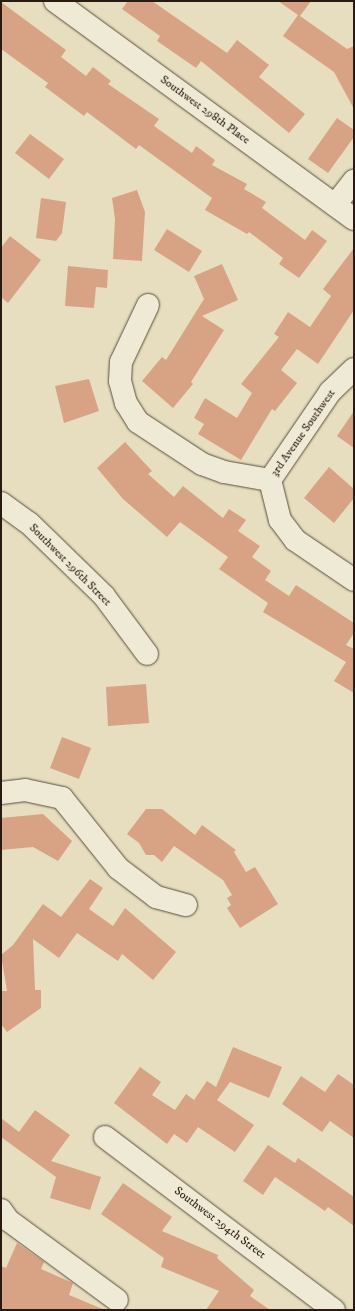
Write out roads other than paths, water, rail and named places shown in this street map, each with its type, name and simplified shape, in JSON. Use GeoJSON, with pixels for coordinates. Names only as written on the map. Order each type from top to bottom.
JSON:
{"type":"FeatureCollection","features":[{"type":"Feature","properties":{"kind":"street","name":"Southwest 298th Place"},"geometry":{"type":"LineString","coordinates":[[55,1],[354,219]]}},
{"type":"Feature","properties":{"kind":"street"},"geometry":{"type":"LineString","coordinates":[[336,205],[354,181]]}},
{"type":"Feature","properties":{"kind":"street"},"geometry":{"type":"LineString","coordinates":[[148,305],[121,362],[120,381],[126,403],[138,422],[202,464],[224,472],[270,480],[280,520],[294,540],[354,580]]}},
{"type":"Feature","properties":{"kind":"street","name":"3rd Avenue Southwest"},"geometry":{"type":"LineString","coordinates":[[270,480],[330,392],[354,369]]}},
{"type":"Feature","properties":{"kind":"street","name":"Southwest 296th Street"},"geometry":{"type":"LineString","coordinates":[[1,503],[28,523],[104,596],[147,654]]}},
{"type":"Feature","properties":{"kind":"street"},"geometry":{"type":"LineString","coordinates":[[1,793],[25,790],[62,798],[118,868],[156,897],[186,905]]}},
{"type":"Feature","properties":{"kind":"street","name":"Southwest 294th Street"},"geometry":{"type":"LineString","coordinates":[[105,1137],[334,1310]]}},
{"type":"Feature","properties":{"kind":"street"},"geometry":{"type":"LineString","coordinates":[[3,1218],[117,1300]]}}]}
